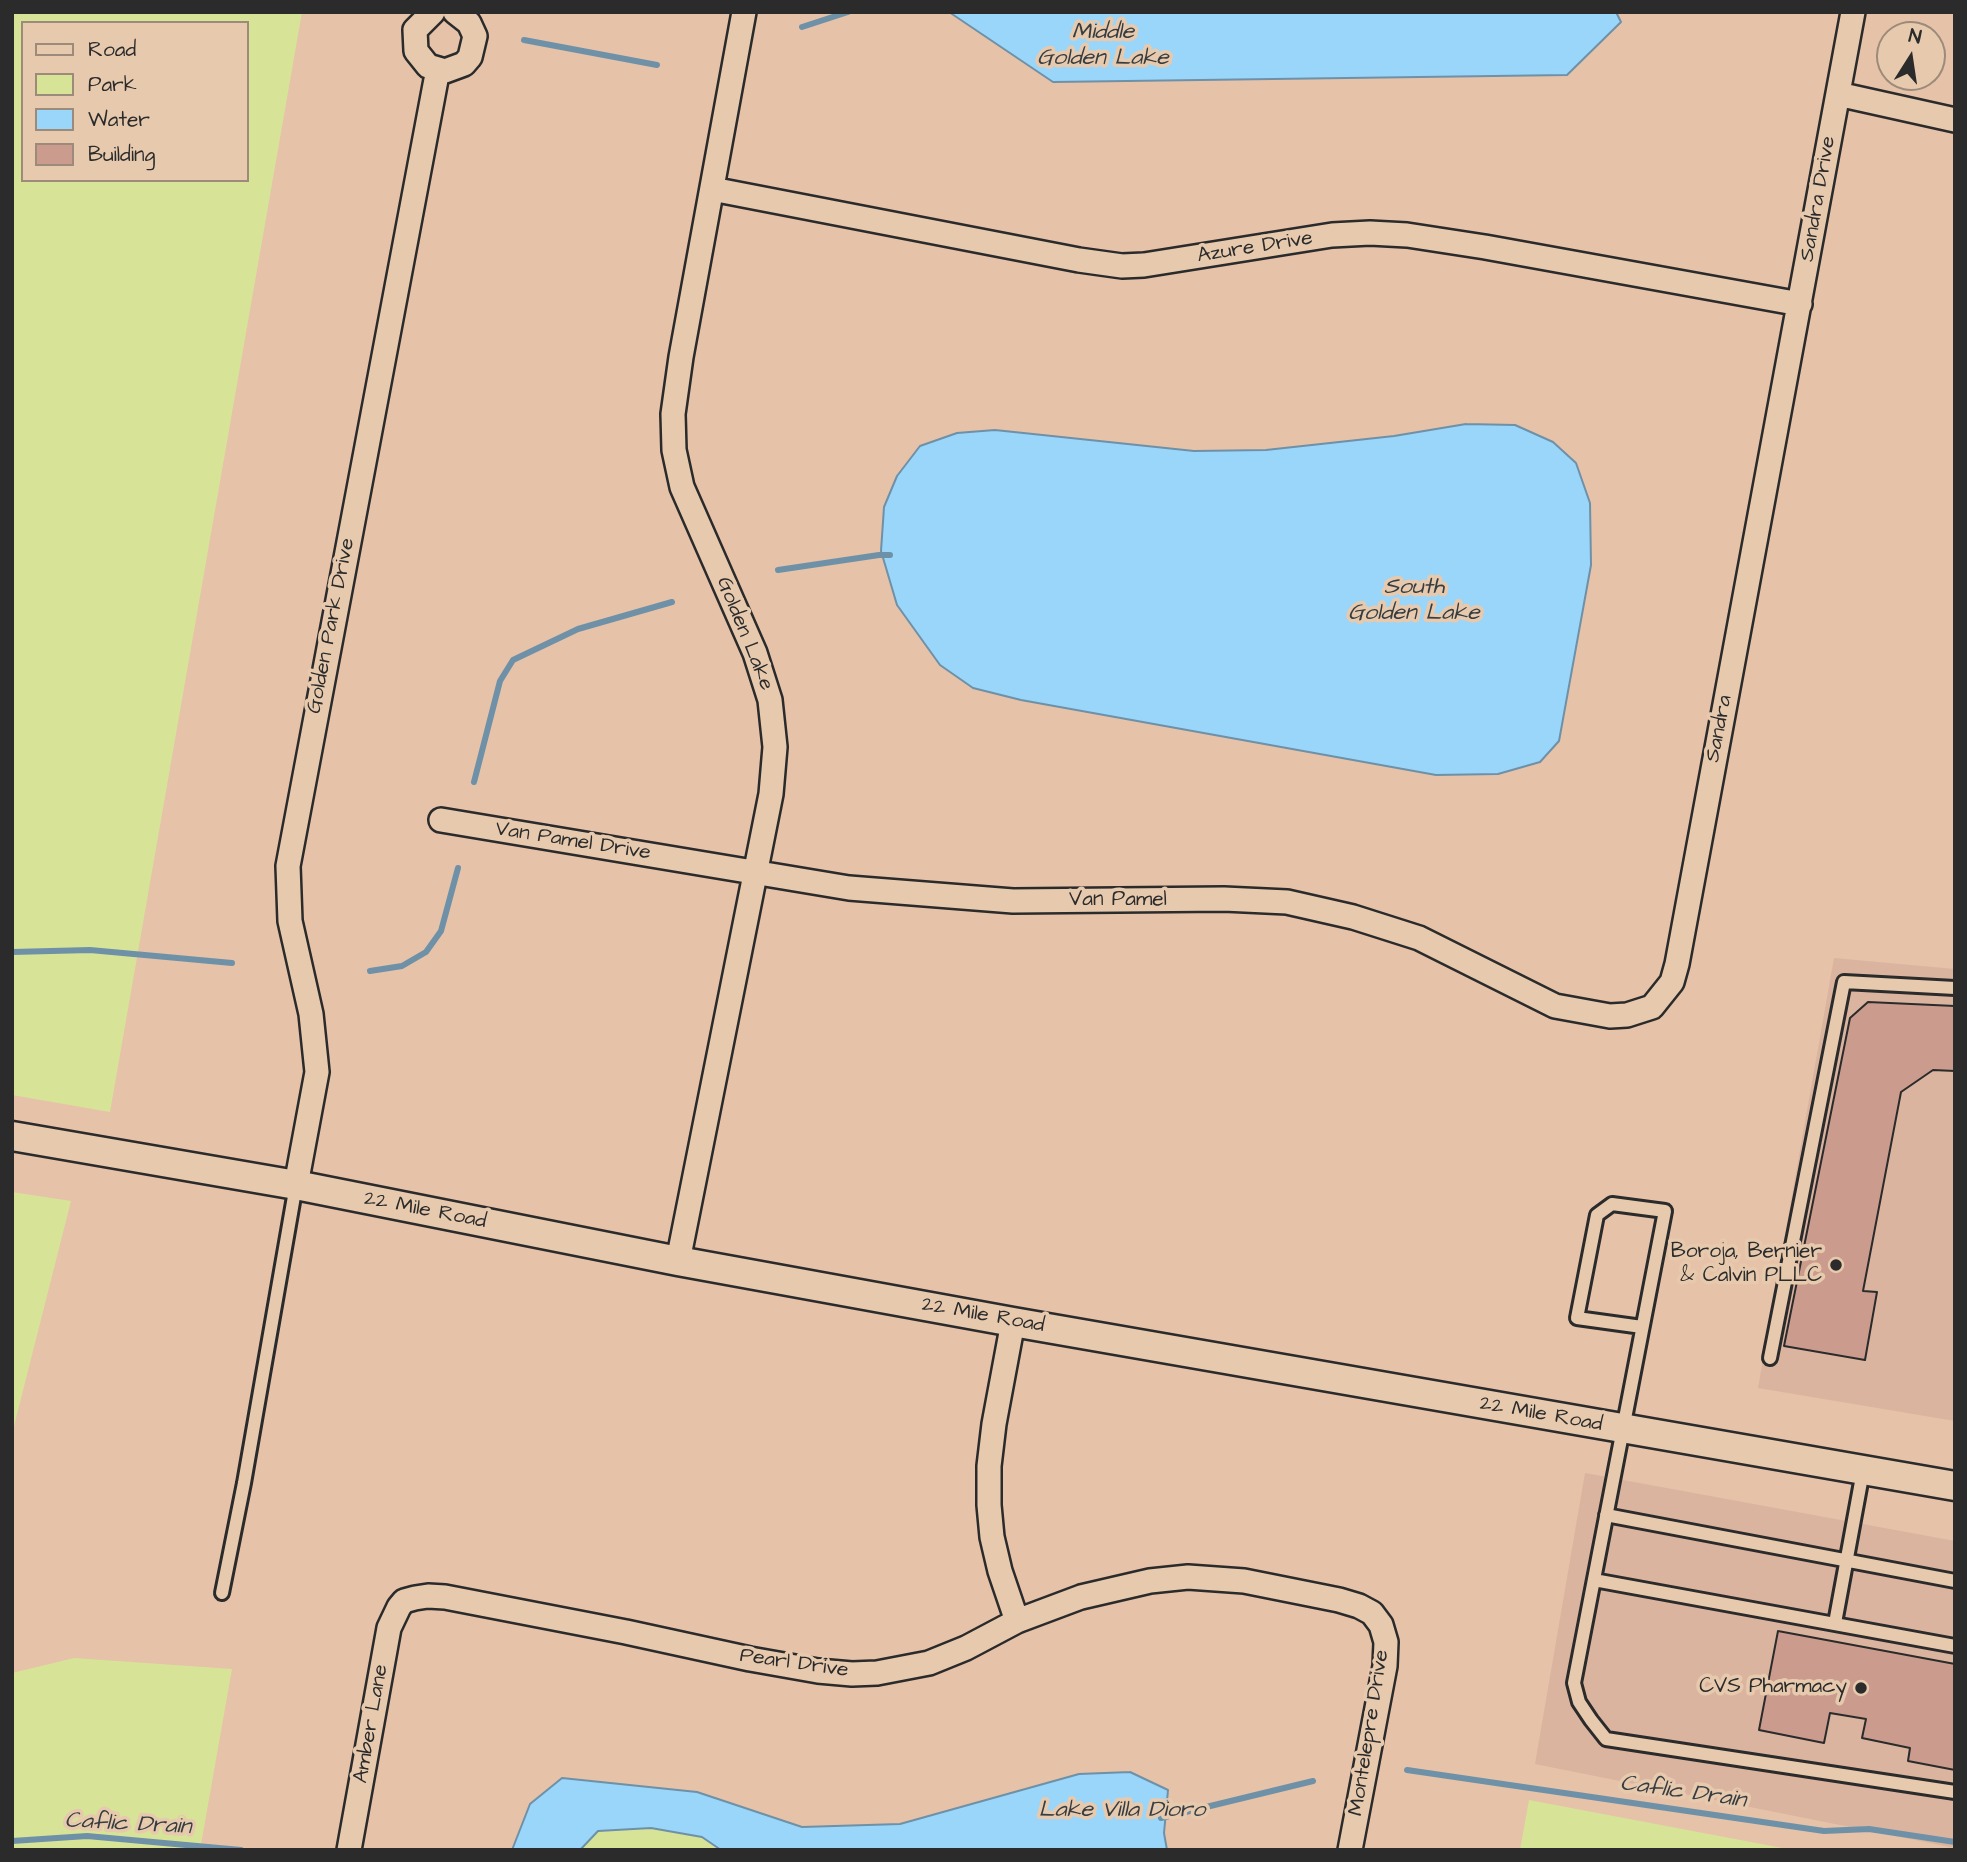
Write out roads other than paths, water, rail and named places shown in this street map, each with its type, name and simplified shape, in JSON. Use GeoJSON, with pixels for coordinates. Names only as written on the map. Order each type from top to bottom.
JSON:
{"type":"FeatureCollection","features":[{"type":"Feature","properties":{"kind":"street"},"geometry":{"type":"LineString","coordinates":[[433,12],[415,30],[415,51],[428,66],[445,71],[464,64],[470,57],[475,36],[469,23],[455,12]]}},
{"type":"Feature","properties":{"kind":"street","name":"Golden Lake"},"geometry":{"type":"LineString","coordinates":[[678,1261],[756,874],[771,794],[775,747],[771,700],[755,653],[682,486],[674,450],[673,414],[681,356],[744,12]]}},
{"type":"Feature","properties":{"kind":"street"},"geometry":{"type":"LineString","coordinates":[[1853,12],[1838,94],[1955,120]]}},
{"type":"Feature","properties":{"kind":"street","name":"Golden Park Drive"},"geometry":{"type":"LineString","coordinates":[[296,1185],[317,1072],[311,1014],[290,921],[288,866],[438,69]]}},
{"type":"Feature","properties":{"kind":"street","name":"Sandra Drive"},"geometry":{"type":"LineString","coordinates":[[1800,304],[1838,94]]}},
{"type":"Feature","properties":{"kind":"street","name":"Azure Drive"},"geometry":{"type":"LineString","coordinates":[[712,189],[1122,266],[1144,265],[1332,235],[1407,235],[1800,304]]}},
{"type":"Feature","properties":{"kind":"street","name":"Sandra"},"geometry":{"type":"LineString","coordinates":[[1517,987],[1555,1006],[1609,1016],[1627,1015],[1652,1007],[1672,982],[1800,304]]}},
{"type":"Feature","properties":{"kind":"street","name":"Van Pamel Drive"},"geometry":{"type":"LineString","coordinates":[[441,820],[705,863]]}},
{"type":"Feature","properties":{"kind":"street","name":"Van Pamel"},"geometry":{"type":"LineString","coordinates":[[705,863],[756,874],[849,888],[1013,901],[1224,899],[1287,902],[1353,917],[1419,939],[1517,987]]}},
{"type":"Feature","properties":{"kind":"street","name":"22 Mile Road"},"geometry":{"type":"LineString","coordinates":[[12,1136],[296,1185],[678,1261],[1013,1322],[1955,1486]]}},
{"type":"Feature","properties":{"kind":"street"},"geometry":{"type":"LineString","coordinates":[[1013,1322],[994,1424],[989,1466],[989,1505],[995,1548],[1017,1621]]}},
{"type":"Feature","properties":{"kind":"street","name":"Pearl Drive"},"geometry":{"type":"LineString","coordinates":[[404,1601],[428,1596],[444,1597],[626,1632],[750,1660],[852,1674],[929,1663],[966,1648],[1017,1621],[1082,1597],[1150,1581],[1207,1577],[1298,1591]]}},
{"type":"Feature","properties":{"kind":"street","name":"Montelepre Drive"},"geometry":{"type":"LineString","coordinates":[[1298,1591],[1349,1603],[1371,1613],[1381,1625],[1386,1642],[1385,1666],[1350,1850]]}},
{"type":"Feature","properties":{"kind":"street","name":"Amber Lane"},"geometry":{"type":"LineString","coordinates":[[349,1850],[389,1628],[398,1607],[404,1601]]}},
{"type":"Feature","properties":{"kind":"lane"},"geometry":{"type":"LineString","coordinates":[[1770,1358],[1844,982],[1955,988]]}},
{"type":"Feature","properties":{"kind":"lane"},"geometry":{"type":"LineString","coordinates":[[222,1593],[296,1185]]}},
{"type":"Feature","properties":{"kind":"lane"},"geometry":{"type":"LineString","coordinates":[[1642,1327],[1577,1318],[1597,1215],[1612,1204],[1665,1211],[1574,1683],[1579,1702],[1606,1739],[1955,1792]]}},
{"type":"Feature","properties":{"kind":"lane"},"geometry":{"type":"LineString","coordinates":[[1835,1623],[1863,1471]]}},
{"type":"Feature","properties":{"kind":"lane"},"geometry":{"type":"LineString","coordinates":[[1606,1516],[1955,1580]]}},
{"type":"Feature","properties":{"kind":"lane"},"geometry":{"type":"LineString","coordinates":[[1594,1580],[1955,1646]]}},
{"type":"Feature","properties":{"kind":"water","name":"Middle Golden Lake"},"geometry":{"type":"Polygon","coordinates":[[[949,12],[1616,12],[1621,22],[1567,75],[1053,82],[949,12]]]}},
{"type":"Feature","properties":{"kind":"water","name":"South Golden Lake"},"geometry":{"type":"Polygon","coordinates":[[[1466,424],[1515,425],[1553,442],[1576,463],[1590,503],[1591,565],[1559,741],[1540,762],[1498,774],[1436,775],[1021,700],[973,688],[940,665],[897,605],[881,551],[884,507],[897,476],[920,446],[957,433],[995,430],[1194,451],[1266,450],[1394,436],[1466,424]]]}},
{"type":"Feature","properties":{"kind":"water","name":"Lake Villa Dioro"},"geometry":{"type":"Polygon","coordinates":[[[1130,1772],[1168,1790],[1164,1833],[1167,1850],[721,1850],[702,1837],[651,1828],[598,1831],[580,1850],[512,1850],[530,1804],[562,1778],[697,1792],[802,1827],[900,1824],[1079,1774],[1130,1772]]]}},
{"type":"Feature","properties":{"kind":"waterway"},"geometry":{"type":"LineString","coordinates":[[802,27],[848,12]]}},
{"type":"Feature","properties":{"kind":"waterway"},"geometry":{"type":"LineString","coordinates":[[524,40],[657,65]]}},
{"type":"Feature","properties":{"kind":"waterway"},"geometry":{"type":"LineString","coordinates":[[778,570],[890,555]]}},
{"type":"Feature","properties":{"kind":"waterway"},"geometry":{"type":"LineString","coordinates":[[474,782],[500,681],[513,660],[578,629],[672,602]]}},
{"type":"Feature","properties":{"kind":"waterway"},"geometry":{"type":"LineString","coordinates":[[370,971],[402,966],[426,952],[441,931],[458,868]]}},
{"type":"Feature","properties":{"kind":"waterway"},"geometry":{"type":"LineString","coordinates":[[12,952],[90,950],[232,963]]}},
{"type":"Feature","properties":{"kind":"waterway","name":"Caflic Drain"},"geometry":{"type":"LineString","coordinates":[[1407,1770],[1824,1831],[1869,1829],[1955,1842]]}},
{"type":"Feature","properties":{"kind":"waterway","name":"Caflic Drain"},"geometry":{"type":"LineString","coordinates":[[1161,1818],[1313,1781]]}},
{"type":"Feature","properties":{"kind":"waterway","name":"Caflic Drain"},"geometry":{"type":"LineString","coordinates":[[12,1841],[87,1836],[241,1850]]}},
{"type":"Feature","properties":{"kind":"place","name":"Boroja, Bernier & Calvin PLLC"},"geometry":{"type":"Point","coordinates":[1836,1265]}},
{"type":"Feature","properties":{"kind":"place","name":"CVS Pharmacy"},"geometry":{"type":"Point","coordinates":[1861,1688]}}]}
